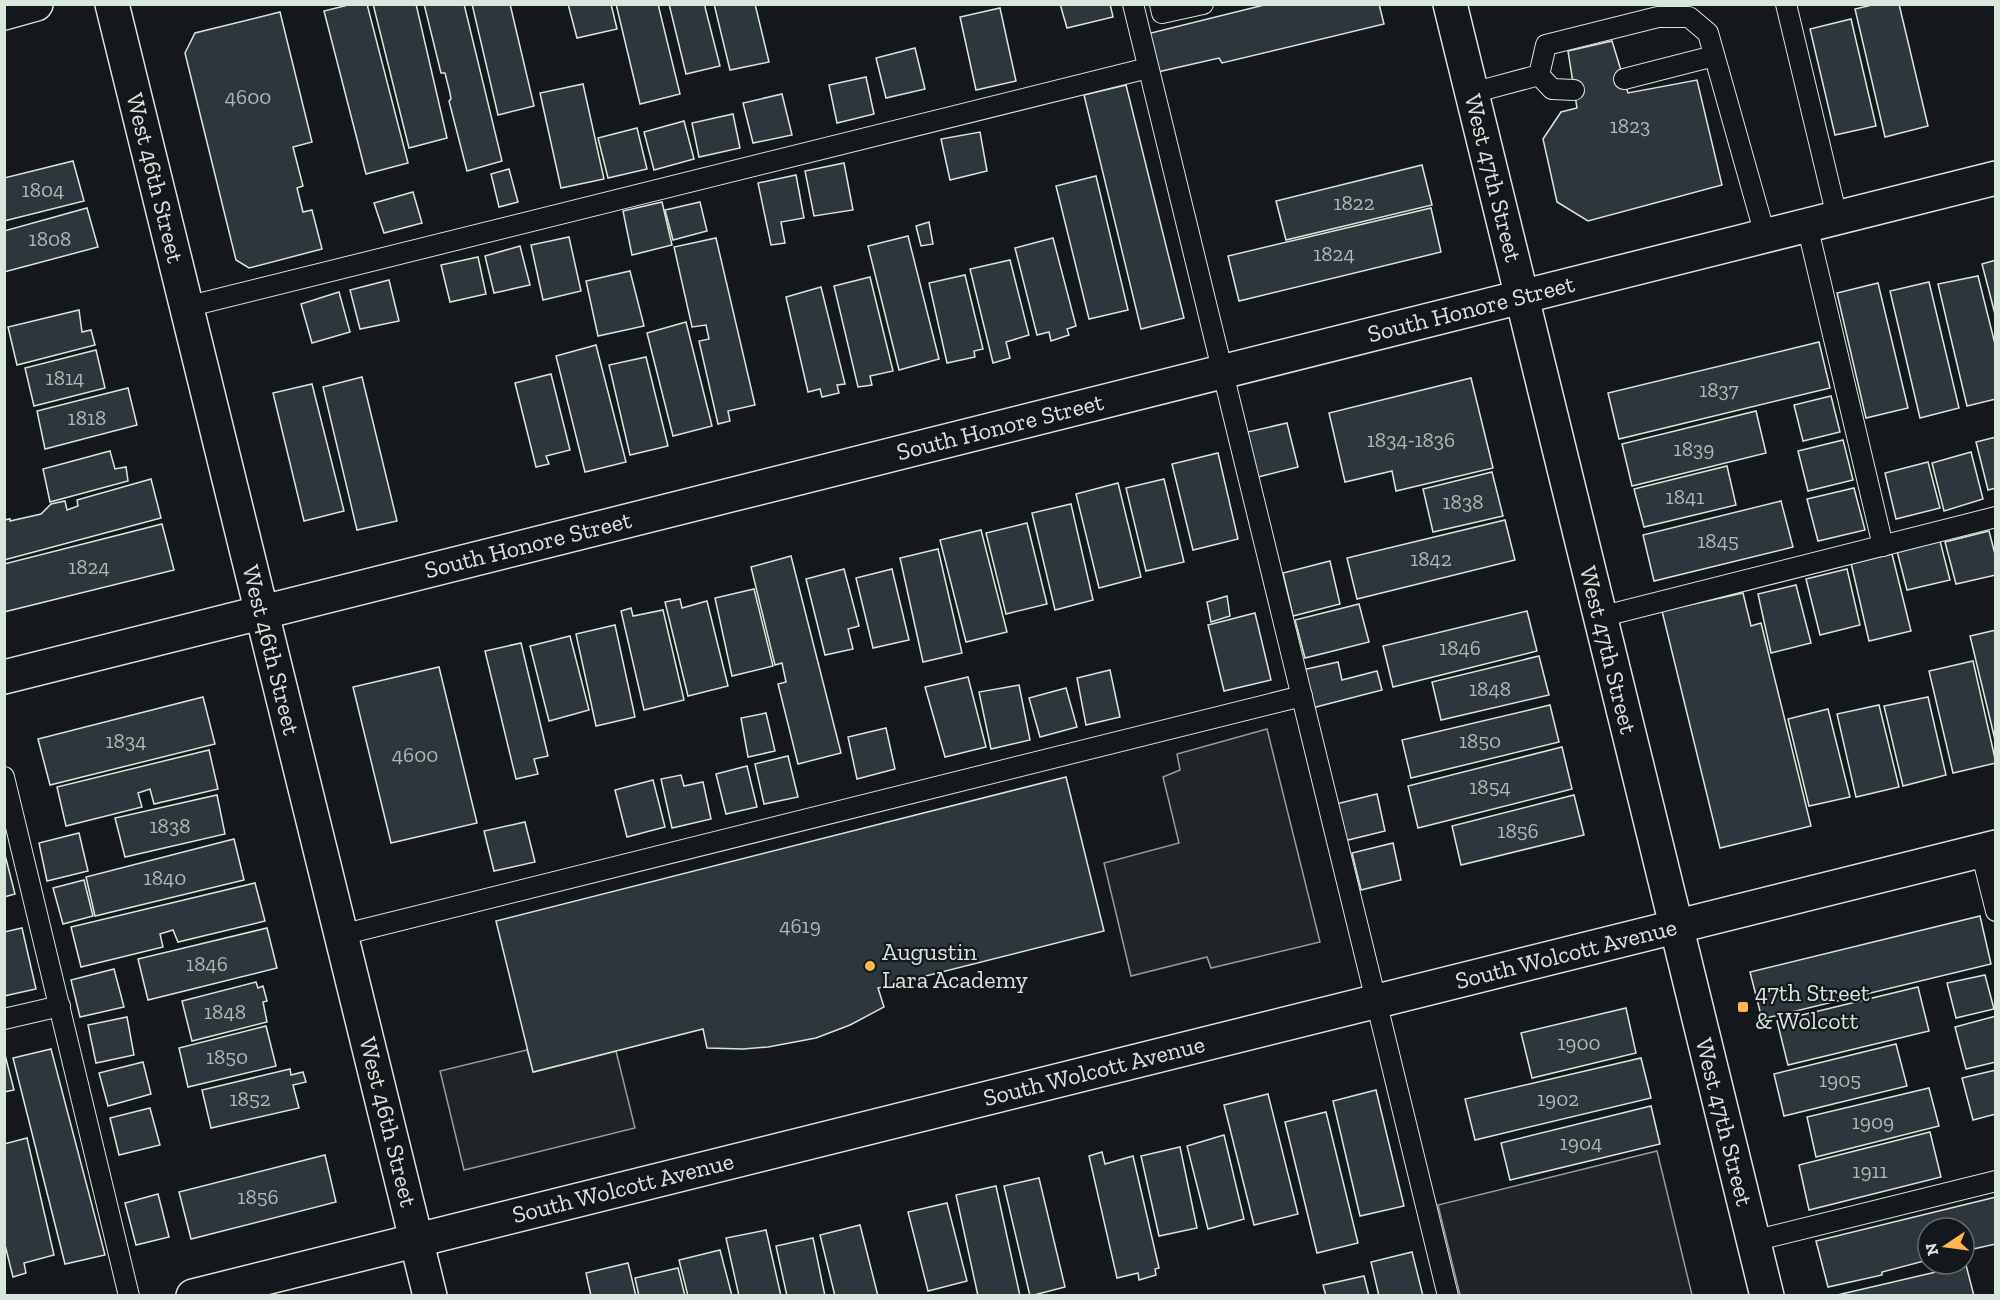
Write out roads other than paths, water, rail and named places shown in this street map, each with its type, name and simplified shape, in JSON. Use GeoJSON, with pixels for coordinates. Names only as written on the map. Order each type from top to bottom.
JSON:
{"type":"FeatureCollection","features":[{"type":"Feature","properties":{"kind":"street"},"geometry":{"type":"LineString","coordinates":[[4,12],[36,4]]}},
{"type":"Feature","properties":{"kind":"street","name":"West 46th Street"},"geometry":{"type":"LineString","coordinates":[[112,4],[430,1296]]}},
{"type":"Feature","properties":{"kind":"street","name":"West 47th Street"},"geometry":{"type":"LineString","coordinates":[[1450,4],[1767,1296]]}},
{"type":"Feature","properties":{"kind":"street","name":"South Honore Street"},"geometry":{"type":"LineString","coordinates":[[4,677],[1995,178]]}},
{"type":"Feature","properties":{"kind":"street","name":"South Wolcott Avenue"},"geometry":{"type":"LineString","coordinates":[[193,1296],[1988,849]]}},
{"type":"Feature","properties":{"kind":"lane"},"geometry":{"type":"LineString","coordinates":[[1133,4],[1448,1296]]}},
{"type":"Feature","properties":{"kind":"lane"},"geometry":{"type":"LineString","coordinates":[[1160,4],[1162,13],[1203,4]]}},
{"type":"Feature","properties":{"kind":"lane"},"geometry":{"type":"LineString","coordinates":[[1786,4],[1822,221],[1883,546]]}},
{"type":"Feature","properties":{"kind":"lane"},"geometry":{"type":"LineString","coordinates":[[1539,75],[1546,45],[1658,17],[1689,17],[1708,33],[1765,235]]}},
{"type":"Feature","properties":{"kind":"lane"},"geometry":{"type":"LineString","coordinates":[[1624,79],[1714,56]]}},
{"type":"Feature","properties":{"kind":"lane"},"geometry":{"type":"LineString","coordinates":[[186,307],[1149,68]]}},
{"type":"Feature","properties":{"kind":"lane"},"geometry":{"type":"LineString","coordinates":[[1472,93],[1539,75]]}},
{"type":"Feature","properties":{"kind":"lane"},"geometry":{"type":"LineString","coordinates":[[1539,75],[1552,88],[1574,90]]}},
{"type":"Feature","properties":{"kind":"lane"},"geometry":{"type":"LineString","coordinates":[[1600,617],[1995,517]]}},
{"type":"Feature","properties":{"kind":"lane"},"geometry":{"type":"LineString","coordinates":[[341,935],[1302,696]]}},
{"type":"Feature","properties":{"kind":"lane"},"geometry":{"type":"LineString","coordinates":[[4,777],[129,1296]]}},
{"type":"Feature","properties":{"kind":"lane"},"geometry":{"type":"LineString","coordinates":[[1988,849],[1995,911]]}},
{"type":"Feature","properties":{"kind":"lane"},"geometry":{"type":"LineString","coordinates":[[4,1019],[60,1006]]}},
{"type":"Feature","properties":{"kind":"lane"},"geometry":{"type":"LineString","coordinates":[[1753,1241],[1995,1181]]}},
{"type":"Feature","properties":{"kind":"place","name":"Augustin Lara Academy"},"geometry":{"type":"Point","coordinates":[870,966]}},
{"type":"Feature","properties":{"kind":"place","name":"47th Street & Wolcott"},"geometry":{"type":"Point","coordinates":[1743,1007]}}]}
